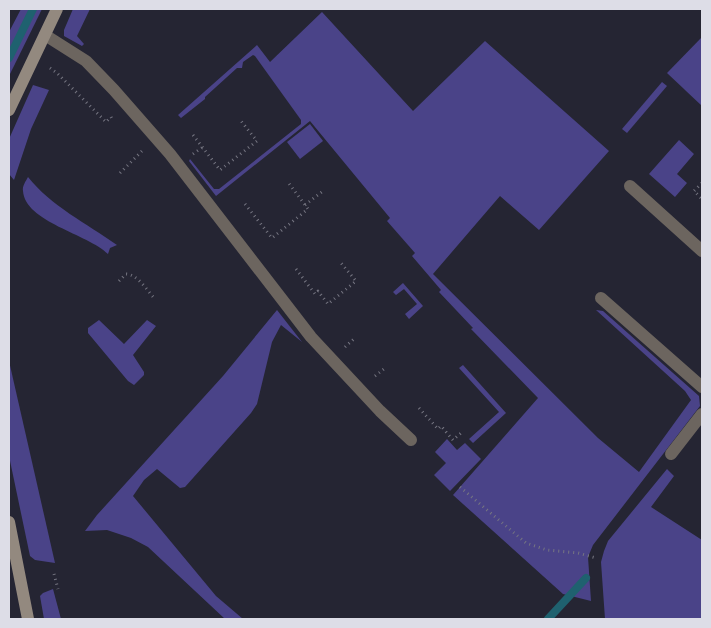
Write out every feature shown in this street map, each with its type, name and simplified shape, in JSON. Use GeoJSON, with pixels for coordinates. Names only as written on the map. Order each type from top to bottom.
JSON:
{"type":"FeatureCollection","features":[{"type":"Feature","properties":{"kind":"street"},"geometry":{"type":"LineString","coordinates":[[9,110],[57,9]]}},
{"type":"Feature","properties":{"kind":"street"},"geometry":{"type":"LineString","coordinates":[[45,34],[86,61],[114,90],[170,154],[311,337],[380,411],[411,440]]}},
{"type":"Feature","properties":{"kind":"street"},"geometry":{"type":"LineString","coordinates":[[630,186],[702,251]]}},
{"type":"Feature","properties":{"kind":"street"},"geometry":{"type":"LineString","coordinates":[[601,298],[702,387]]}},
{"type":"Feature","properties":{"kind":"street"},"geometry":{"type":"LineString","coordinates":[[671,454],[702,414]]}},
{"type":"Feature","properties":{"kind":"street"},"geometry":{"type":"LineString","coordinates":[[9,522],[28,619]]}},
{"type":"Feature","properties":{"kind":"path"},"geometry":{"type":"LineString","coordinates":[[57,73],[106,122],[111,117],[117,124]]}},
{"type":"Feature","properties":{"kind":"path"},"geometry":{"type":"LineString","coordinates":[[193,135],[220,170],[257,140],[241,121]]}},
{"type":"Feature","properties":{"kind":"path"},"geometry":{"type":"LineString","coordinates":[[120,173],[142,152],[136,145]]}},
{"type":"Feature","properties":{"kind":"path"},"geometry":{"type":"LineString","coordinates":[[245,204],[272,238],[308,209],[286,181]]}},
{"type":"Feature","properties":{"kind":"path"},"geometry":{"type":"LineString","coordinates":[[702,183],[694,191],[702,199]]}},
{"type":"Feature","properties":{"kind":"path"},"geometry":{"type":"LineString","coordinates":[[305,205],[322,192]]}},
{"type":"Feature","properties":{"kind":"path"},"geometry":{"type":"LineString","coordinates":[[296,269],[315,294],[318,291],[328,304],[356,281],[342,263]]}},
{"type":"Feature","properties":{"kind":"path"},"geometry":{"type":"LineString","coordinates":[[119,281],[126,274],[130,274],[154,298]]}},
{"type":"Feature","properties":{"kind":"path"},"geometry":{"type":"LineString","coordinates":[[419,408],[438,429],[441,426],[453,440],[461,433]]}},
{"type":"Feature","properties":{"kind":"path"},"geometry":{"type":"LineString","coordinates":[[460,487],[526,543],[547,550],[578,553],[596,558]]}},
{"type":"Feature","properties":{"kind":"path"},"geometry":{"type":"LineString","coordinates":[[54,574],[58,589]]}},
{"type":"Feature","properties":{"kind":"shaded area"},"geometry":{"type":"Polygon","coordinates":[[[21,9],[42,9],[9,76],[9,32],[21,9]]]}},
{"type":"Feature","properties":{"kind":"shaded area"},"geometry":{"type":"Polygon","coordinates":[[[73,9],[90,9],[77,36],[84,44],[82,46],[64,36],[64,30],[73,9]]]}},
{"type":"Feature","properties":{"kind":"shaded area"},"geometry":{"type":"Polygon","coordinates":[[[322,12],[413,111],[485,41],[609,151],[539,230],[500,196],[433,274],[598,438],[639,472],[691,400],[685,391],[596,310],[603,311],[699,396],[700,406],[593,545],[588,557],[591,601],[563,594],[453,495],[538,398],[471,329],[473,328],[439,292],[441,290],[412,256],[415,253],[387,221],[390,218],[310,121],[216,196],[189,161],[190,159],[214,189],[219,189],[301,124],[301,120],[253,55],[243,62],[242,68],[237,68],[205,99],[181,118],[178,115],[257,45],[270,62],[322,12]]]}},
{"type":"Feature","properties":{"kind":"shaded area"},"geometry":{"type":"Polygon","coordinates":[[[702,37],[702,106],[667,73],[702,37]]]}},
{"type":"Feature","properties":{"kind":"shaded area"},"geometry":{"type":"Polygon","coordinates":[[[662,82],[667,86],[627,133],[622,129],[662,82]]]}},
{"type":"Feature","properties":{"kind":"shaded area"},"geometry":{"type":"Polygon","coordinates":[[[33,85],[49,90],[31,129],[14,180],[9,174],[9,139],[33,85]]]}},
{"type":"Feature","properties":{"kind":"shaded area"},"geometry":{"type":"Polygon","coordinates":[[[310,124],[323,141],[300,159],[287,142],[310,124]]]}},
{"type":"Feature","properties":{"kind":"shaded area"},"geometry":{"type":"Polygon","coordinates":[[[679,140],[694,154],[677,174],[687,183],[675,197],[649,174],[679,140]]]}},
{"type":"Feature","properties":{"kind":"shaded area"},"geometry":{"type":"Polygon","coordinates":[[[28,177],[47,197],[117,245],[110,248],[108,254],[87,240],[59,227],[34,211],[26,202],[23,191],[28,177]]]}},
{"type":"Feature","properties":{"kind":"shaded area"},"geometry":{"type":"Polygon","coordinates":[[[403,283],[423,306],[409,319],[405,314],[417,304],[404,289],[396,295],[393,292],[403,283]]]}},
{"type":"Feature","properties":{"kind":"shaded area"},"geometry":{"type":"Polygon","coordinates":[[[277,310],[302,342],[281,325],[272,342],[257,404],[251,413],[185,487],[180,488],[157,469],[144,480],[133,496],[216,596],[243,619],[225,619],[148,547],[131,538],[107,530],[85,531],[97,515],[223,376],[277,310]]]}},
{"type":"Feature","properties":{"kind":"shaded area"},"geometry":{"type":"Polygon","coordinates":[[[99,320],[124,344],[147,320],[156,326],[133,355],[144,372],[144,375],[134,385],[128,381],[88,333],[88,328],[99,320]]]}},
{"type":"Feature","properties":{"kind":"shaded area"},"geometry":{"type":"Polygon","coordinates":[[[9,361],[55,563],[35,560],[30,556],[9,456],[9,361]]]}},
{"type":"Feature","properties":{"kind":"shaded area"},"geometry":{"type":"Polygon","coordinates":[[[463,365],[506,413],[473,443],[469,439],[499,412],[459,368],[463,365]]]}},
{"type":"Feature","properties":{"kind":"shaded area"},"geometry":{"type":"Polygon","coordinates":[[[447,439],[457,450],[465,443],[481,459],[450,491],[434,475],[446,463],[435,452],[447,439]]]}},
{"type":"Feature","properties":{"kind":"shaded area"},"geometry":{"type":"Polygon","coordinates":[[[667,469],[674,476],[651,507],[702,540],[702,619],[605,619],[601,562],[608,541],[667,469]]]}},
{"type":"Feature","properties":{"kind":"shaded area"},"geometry":{"type":"Polygon","coordinates":[[[53,589],[61,619],[44,619],[40,596],[53,589]]]}},
{"type":"Feature","properties":{"kind":"waterway"},"geometry":{"type":"LineString","coordinates":[[9,58],[33,9]]}},
{"type":"Feature","properties":{"kind":"waterway"},"geometry":{"type":"LineString","coordinates":[[548,619],[586,578]]}}]}
